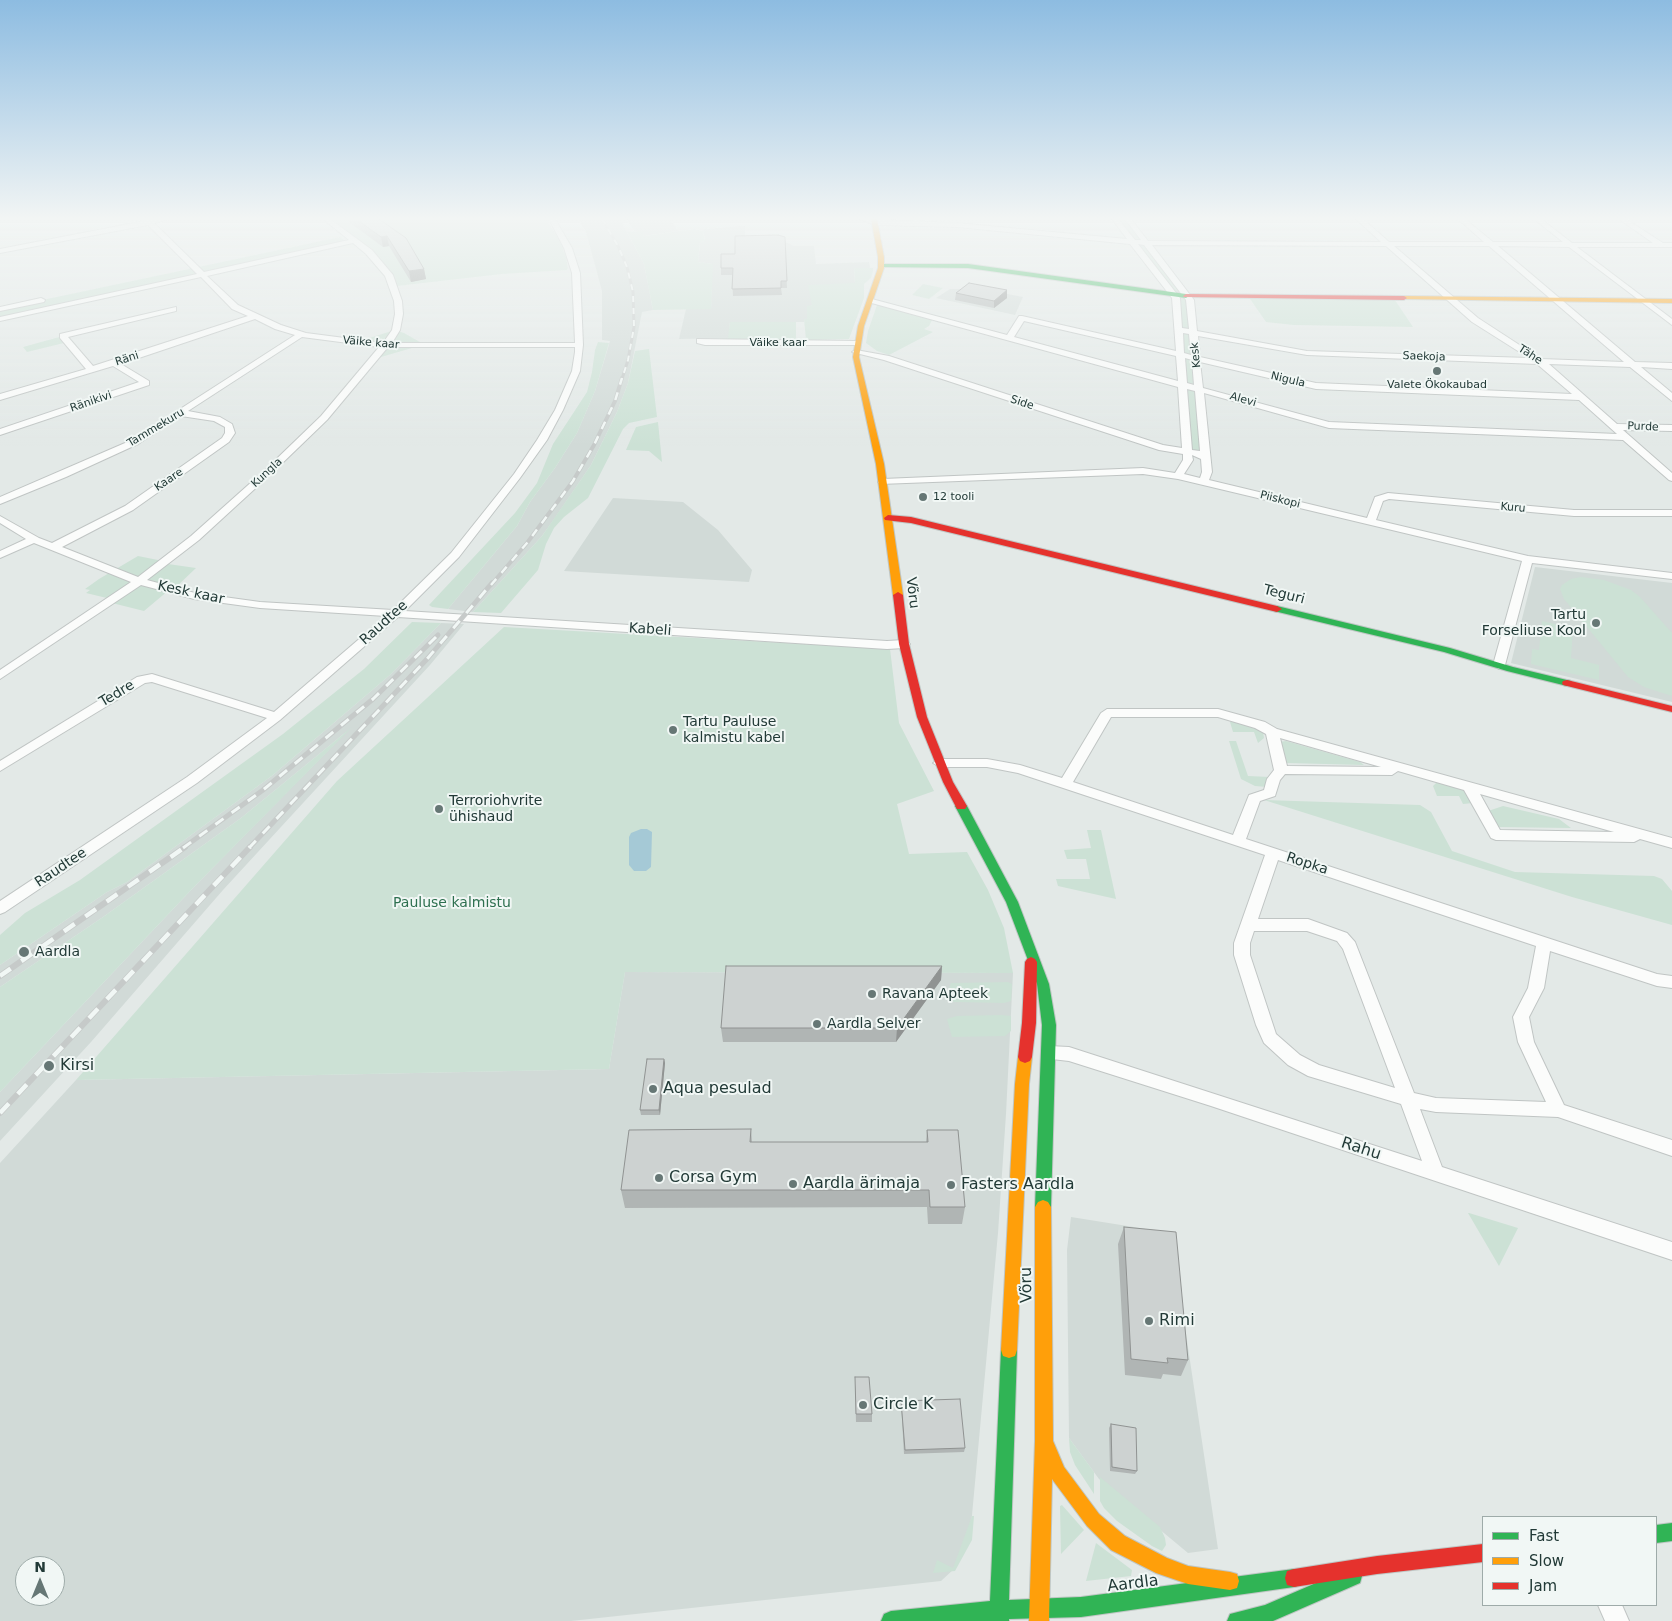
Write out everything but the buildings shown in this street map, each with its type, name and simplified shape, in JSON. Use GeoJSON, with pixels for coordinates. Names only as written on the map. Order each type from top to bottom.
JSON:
{"type":"FeatureCollection","features":[{"type":"Feature","properties":{"kind":"street"},"geometry":{"type":"LineString","coordinates":[[0,319],[110,295]]}},
{"type":"Feature","properties":{"kind":"street","name":"Väike kaar"},"geometry":{"type":"LineString","coordinates":[[221,295],[235,307],[253,317],[301,334],[385,346],[578,344]]}},
{"type":"Feature","properties":{"kind":"street","name":"Kungla"},"geometry":{"type":"LineString","coordinates":[[0,675],[139,581],[195,538],[268,472],[324,418],[385,346],[396,330],[400,314],[396,295]]}},
{"type":"Feature","properties":{"kind":"street","name":"Raudtee"},"geometry":{"type":"LineString","coordinates":[[0,908],[192,780],[276,716],[395,614],[465,543],[530,458],[550,425],[572,382],[578,359],[577,295]]}},
{"type":"Feature","properties":{"kind":"street","name":"Võru"},"geometry":{"type":"LineString","coordinates":[[873,295],[857,347],[856,357],[883,482],[904,644],[922,717],[940,763],[948,782],[1012,902],[1032,951],[1043,984],[1049,1025],[1042,1241],[1044,1441],[1040,1621]]}},
{"type":"Feature","properties":{"kind":"street","name":"Kesk"},"geometry":{"type":"LineString","coordinates":[[1173,295],[1176,298],[1179,330],[1188,460],[1178,476]]}},
{"type":"Feature","properties":{"kind":"street"},"geometry":{"type":"LineString","coordinates":[[1178,295],[1672,301]]}},
{"type":"Feature","properties":{"kind":"street","name":"Tähe"},"geometry":{"type":"LineString","coordinates":[[1447,295],[1475,320],[1540,362],[1672,478]]}},
{"type":"Feature","properties":{"kind":"street"},"geometry":{"type":"LineString","coordinates":[[1551,295],[1672,398]]}},
{"type":"Feature","properties":{"kind":"street"},"geometry":{"type":"LineString","coordinates":[[1635,295],[1672,323]]}},
{"type":"Feature","properties":{"kind":"street","name":"Kesk"},"geometry":{"type":"LineString","coordinates":[[1188,296],[1194,332],[1207,472],[1203,482]]}},
{"type":"Feature","properties":{"kind":"street"},"geometry":{"type":"LineString","coordinates":[[0,309],[49,299]]}},
{"type":"Feature","properties":{"kind":"street","name":"Alevi"},"geometry":{"type":"LineString","coordinates":[[871,300],[1200,388],[1330,425],[1625,437]]}},
{"type":"Feature","properties":{"kind":"street"},"geometry":{"type":"LineString","coordinates":[[92,370],[64,336],[173,309]]}},
{"type":"Feature","properties":{"kind":"street","name":"Räni"},"geometry":{"type":"LineString","coordinates":[[0,398],[253,317]]}},
{"type":"Feature","properties":{"kind":"street","name":"Nigula"},"geometry":{"type":"LineString","coordinates":[[1010,337],[1022,318],[1316,386],[1582,397]]}},
{"type":"Feature","properties":{"kind":"street","name":"Saekoja"},"geometry":{"type":"LineString","coordinates":[[1179,330],[1307,354],[1672,366]]}},
{"type":"Feature","properties":{"kind":"street","name":"Tammekuru"},"geometry":{"type":"LineString","coordinates":[[0,501],[118,451],[181,413],[301,334]]}},
{"type":"Feature","properties":{"kind":"street","name":"Väike kaar"},"geometry":{"type":"LineString","coordinates":[[700,341],[705,344],[857,347]]}},
{"type":"Feature","properties":{"kind":"street","name":"Side"},"geometry":{"type":"LineString","coordinates":[[857,347],[1162,448],[1187,451],[1205,457]]}},
{"type":"Feature","properties":{"kind":"street","name":"Ränikivi"},"geometry":{"type":"LineString","coordinates":[[0,432],[146,383],[114,363]]}},
{"type":"Feature","properties":{"kind":"street","name":"Kaare"},"geometry":{"type":"LineString","coordinates":[[53,547],[129,508],[226,440],[230,433],[229,426],[217,419],[181,413]]}},
{"type":"Feature","properties":{"kind":"street","name":"Purde"},"geometry":{"type":"LineString","coordinates":[[1615,427],[1672,428]]}},
{"type":"Feature","properties":{"kind":"street","name":"Piiskopi"},"geometry":{"type":"LineString","coordinates":[[883,482],[1143,471],[1178,476],[1528,559],[1672,576]]}},
{"type":"Feature","properties":{"kind":"street","name":"Kuru"},"geometry":{"type":"LineString","coordinates":[[1370,522],[1379,499],[1388,496],[1574,514],[1672,513]]}},
{"type":"Feature","properties":{"kind":"street","name":"Teguri"},"geometry":{"type":"LineString","coordinates":[[888,518],[911,520],[1447,650],[1672,709]]}},
{"type":"Feature","properties":{"kind":"street","name":"Kesk kaar"},"geometry":{"type":"LineString","coordinates":[[0,519],[34,540],[139,581],[194,596],[260,606],[395,614]]}},
{"type":"Feature","properties":{"kind":"street"},"geometry":{"type":"LineString","coordinates":[[0,555],[34,540]]}},
{"type":"Feature","properties":{"kind":"street"},"geometry":{"type":"LineString","coordinates":[[1500,665],[1528,559]]}},
{"type":"Feature","properties":{"kind":"street","name":"Kabeli"},"geometry":{"type":"LineString","coordinates":[[395,614],[868,644],[904,644]]}},
{"type":"Feature","properties":{"kind":"street","name":"Tedre"},"geometry":{"type":"LineString","coordinates":[[0,767],[141,680],[152,678],[164,681],[276,716]]}},
{"type":"Feature","properties":{"kind":"street"},"geometry":{"type":"LineString","coordinates":[[1065,784],[1106,713],[1218,713],[1260,725],[1272,732],[1672,843]]}},
{"type":"Feature","properties":{"kind":"street"},"geometry":{"type":"LineString","coordinates":[[1272,732],[1282,770]]}},
{"type":"Feature","properties":{"kind":"street","name":"Ropka"},"geometry":{"type":"LineString","coordinates":[[940,763],[964,762],[1020,769],[1657,980],[1672,982]]}},
{"type":"Feature","properties":{"kind":"street"},"geometry":{"type":"LineString","coordinates":[[1238,841],[1254,798],[1270,793],[1274,779],[1282,770],[1412,771]]}},
{"type":"Feature","properties":{"kind":"street"},"geometry":{"type":"LineString","coordinates":[[1469,786],[1496,835],[1652,838]]}},
{"type":"Feature","properties":{"kind":"street"},"geometry":{"type":"LineString","coordinates":[[1273,853],[1242,943],[1242,955],[1264,1026],[1270,1038],[1294,1060],[1314,1071],[1408,1099],[1436,1105],[1558,1110],[1672,1148]]}},
{"type":"Feature","properties":{"kind":"street"},"geometry":{"type":"LineString","coordinates":[[1249,924],[1308,926],[1342,937],[1350,946],[1436,1174]]}},
{"type":"Feature","properties":{"kind":"street"},"geometry":{"type":"LineString","coordinates":[[1544,943],[1536,988],[1521,1017],[1526,1042],[1558,1110]]}},
{"type":"Feature","properties":{"kind":"street","name":"Võru"},"geometry":{"type":"LineString","coordinates":[[999,1616],[1013,1254],[1022,1084],[1029,1023],[1032,951]]}},
{"type":"Feature","properties":{"kind":"street","name":"Rahu"},"geometry":{"type":"LineString","coordinates":[[1049,1052],[1069,1054],[1211,1099],[1672,1251]]}},
{"type":"Feature","properties":{"kind":"street"},"geometry":{"type":"LineString","coordinates":[[1044,1441],[1058,1473],[1094,1520],[1118,1543],[1163,1566],[1188,1576],[1253,1585],[1266,1617]]}},
{"type":"Feature","properties":{"kind":"street"},"geometry":{"type":"LineString","coordinates":[[1657,1534],[1672,1532]]}},
{"type":"Feature","properties":{"kind":"street","name":"Aardla"},"geometry":{"type":"LineString","coordinates":[[891,1621],[999,1616],[1040,1608],[1081,1607],[1482,1553]]}},
{"type":"Feature","properties":{"kind":"street","name":"Aardla"},"geometry":{"type":"LineString","coordinates":[[1237,1621],[1266,1617],[1377,1566]]}},
{"type":"Feature","properties":{"kind":"street"},"geometry":{"type":"LineString","coordinates":[[1610,1606],[1617,1621]]}},
{"type":"Feature","properties":{"kind":"shaded area"},"geometry":{"type":"Polygon","coordinates":[[[602,295],[650,295],[653,310],[642,312],[628,383],[617,412],[591,465],[542,536],[473,612],[448,609],[517,526],[530,502],[555,468],[577,433],[595,391],[610,341],[602,340],[602,295]]]}},
{"type":"Feature","properties":{"kind":"shaded area"},"geometry":{"type":"Polygon","coordinates":[[[711,295],[832,295],[812,305],[804,322],[730,322],[729,338],[679,339],[686,309],[711,309],[711,295]]]}},
{"type":"Feature","properties":{"kind":"shaded area"},"geometry":{"type":"Polygon","coordinates":[[[941,295],[1011,295],[1023,297],[1015,315],[936,298],[941,295]]]}},
{"type":"Feature","properties":{"kind":"shaded area"},"geometry":{"type":"Polygon","coordinates":[[[613,498],[683,502],[718,530],[752,570],[749,582],[564,571],[613,498]]]}},
{"type":"Feature","properties":{"kind":"shaded area","name":"Tartu Forseliuse Kool"},"geometry":{"type":"Polygon","coordinates":[[[1535,567],[1672,583],[1672,702],[1511,663],[1535,567]]]}},
{"type":"Feature","properties":{"kind":"shaded area"},"geometry":{"type":"Polygon","coordinates":[[[441,623],[464,624],[430,665],[223,890],[91,1042],[0,1141],[0,1092],[193,888],[346,732],[241,818],[103,917],[0,987],[0,965],[107,892],[127,882],[273,775],[391,674],[441,623]]]}},
{"type":"Feature","properties":{"kind":"shaded area"},"geometry":{"type":"Polygon","coordinates":[[[625,972],[1013,973],[998,1233],[971,1526],[954,1569],[941,1581],[571,1621],[0,1621],[0,1163],[76,1080],[609,1069],[625,972]]]}},
{"type":"Feature","properties":{"kind":"shaded area"},"geometry":{"type":"Polygon","coordinates":[[[1071,1217],[1171,1233],[1218,1549],[1188,1553],[1099,1479],[1069,1438],[1067,1250],[1071,1217]]]}},
{"type":"Feature","properties":{"kind":"green space"},"geometry":{"type":"Polygon","coordinates":[[[68,295],[103,295],[0,317],[0,309],[68,295]]]}},
{"type":"Feature","properties":{"kind":"green space"},"geometry":{"type":"Polygon","coordinates":[[[650,295],[712,295],[711,309],[653,310],[650,295]]]}},
{"type":"Feature","properties":{"kind":"green space"},"geometry":{"type":"Polygon","coordinates":[[[810,295],[864,295],[849,339],[806,340],[804,319],[807,319],[807,306],[812,305],[810,295]]]}},
{"type":"Feature","properties":{"kind":"green space"},"geometry":{"type":"Polygon","coordinates":[[[912,295],[935,295],[929,299],[912,295]]]}},
{"type":"Feature","properties":{"kind":"green space"},"geometry":{"type":"Polygon","coordinates":[[[1248,296],[1393,297],[1413,327],[1294,325],[1266,322],[1248,296]]]}},
{"type":"Feature","properties":{"kind":"green space"},"geometry":{"type":"Polygon","coordinates":[[[1176,298],[1190,300],[1205,454],[1187,448],[1176,298]]]}},
{"type":"Feature","properties":{"kind":"green space"},"geometry":{"type":"Polygon","coordinates":[[[877,305],[933,318],[929,326],[924,329],[933,332],[889,355],[877,351],[866,343],[877,305]]]}},
{"type":"Feature","properties":{"kind":"green space"},"geometry":{"type":"Polygon","coordinates":[[[730,322],[796,322],[796,340],[712,339],[728,338],[730,322]]]}},
{"type":"Feature","properties":{"kind":"green space"},"geometry":{"type":"Polygon","coordinates":[[[395,330],[427,346],[419,346],[374,359],[385,346],[353,343],[395,330]]]}},
{"type":"Feature","properties":{"kind":"green space"},"geometry":{"type":"Polygon","coordinates":[[[63,336],[68,342],[27,352],[23,347],[63,336]]]}},
{"type":"Feature","properties":{"kind":"green space"},"geometry":{"type":"Polygon","coordinates":[[[598,342],[609,343],[595,391],[577,433],[555,468],[530,502],[517,526],[448,609],[432,607],[429,605],[515,513],[537,483],[553,444],[587,392],[598,342]]]}},
{"type":"Feature","properties":{"kind":"green space"},"geometry":{"type":"Polygon","coordinates":[[[649,349],[657,417],[629,423],[623,429],[588,498],[564,517],[554,528],[546,544],[538,570],[501,613],[473,612],[542,536],[591,465],[617,412],[628,383],[635,351],[649,349]]]}},
{"type":"Feature","properties":{"kind":"green space"},"geometry":{"type":"Polygon","coordinates":[[[658,422],[662,462],[649,451],[626,450],[636,427],[658,422]]]}},
{"type":"Feature","properties":{"kind":"green space"},"geometry":{"type":"Polygon","coordinates":[[[138,556],[163,561],[161,563],[196,568],[172,591],[169,590],[144,611],[108,602],[111,599],[86,593],[90,590],[85,589],[99,579],[138,556]]]}},
{"type":"Feature","properties":{"kind":"green space"},"geometry":{"type":"Polygon","coordinates":[[[1581,577],[1604,580],[1631,590],[1640,597],[1672,633],[1672,696],[1644,687],[1628,677],[1564,599],[1560,589],[1562,585],[1571,579],[1581,577]]]}},
{"type":"Feature","properties":{"kind":"green space"},"geometry":{"type":"Polygon","coordinates":[[[1542,621],[1573,628],[1571,658],[1599,665],[1599,680],[1531,664],[1532,649],[1539,650],[1542,621]]]}},
{"type":"Feature","properties":{"kind":"green space"},"geometry":{"type":"Polygon","coordinates":[[[412,622],[441,623],[391,674],[273,775],[127,882],[107,892],[0,965],[0,935],[25,913],[80,880],[283,734],[364,669],[412,622]]]}},
{"type":"Feature","properties":{"kind":"green space","name":"Pauluse kalmistu"},"geometry":{"type":"Polygon","coordinates":[[[504,627],[890,649],[899,723],[934,791],[897,804],[909,854],[967,852],[988,890],[1004,928],[1013,973],[625,972],[609,1069],[76,1080],[337,781],[504,627]]]}},
{"type":"Feature","properties":{"kind":"green space"},"geometry":{"type":"Polygon","coordinates":[[[1238,721],[1263,731],[1264,738],[1258,743],[1254,732],[1233,732],[1230,722],[1238,721]]]}},
{"type":"Feature","properties":{"kind":"green space"},"geometry":{"type":"Polygon","coordinates":[[[352,727],[193,888],[0,1092],[0,987],[103,917],[241,818],[352,727]]]}},
{"type":"Feature","properties":{"kind":"green space"},"geometry":{"type":"Polygon","coordinates":[[[1229,741],[1236,741],[1248,776],[1270,777],[1267,787],[1255,786],[1241,779],[1229,741]]]}},
{"type":"Feature","properties":{"kind":"green space"},"geometry":{"type":"Polygon","coordinates":[[[1286,741],[1360,762],[1364,765],[1287,763],[1278,742],[1286,741]]]}},
{"type":"Feature","properties":{"kind":"green space"},"geometry":{"type":"Polygon","coordinates":[[[1438,781],[1465,789],[1473,803],[1463,804],[1459,796],[1437,796],[1433,786],[1438,781]]]}},
{"type":"Feature","properties":{"kind":"green space"},"geometry":{"type":"Polygon","coordinates":[[[1264,800],[1420,805],[1431,812],[1452,851],[1515,872],[1654,876],[1662,879],[1672,891],[1672,925],[1572,897],[1264,800]]]}},
{"type":"Feature","properties":{"kind":"green space"},"geometry":{"type":"Polygon","coordinates":[[[1503,806],[1559,819],[1571,828],[1496,827],[1488,811],[1503,806]]]}},
{"type":"Feature","properties":{"kind":"green space"},"geometry":{"type":"Polygon","coordinates":[[[1087,830],[1101,830],[1116,899],[1058,886],[1056,879],[1090,879],[1086,859],[1067,859],[1064,850],[1091,848],[1087,830]]]}},
{"type":"Feature","properties":{"kind":"green space"},"geometry":{"type":"Polygon","coordinates":[[[1008,982],[1012,984],[1011,1001],[1004,1003],[954,1002],[945,999],[951,983],[1008,982]]]}},
{"type":"Feature","properties":{"kind":"green space"},"geometry":{"type":"Polygon","coordinates":[[[957,1016],[1011,1016],[1011,1031],[1005,1036],[952,1037],[947,1019],[957,1016]]]}},
{"type":"Feature","properties":{"kind":"green space"},"geometry":{"type":"Polygon","coordinates":[[[1468,1213],[1518,1228],[1499,1266],[1468,1213]]]}},
{"type":"Feature","properties":{"kind":"green space"},"geometry":{"type":"Polygon","coordinates":[[[1069,1438],[1094,1472],[1094,1494],[1075,1465],[1070,1452],[1069,1438]]]}},
{"type":"Feature","properties":{"kind":"green space"},"geometry":{"type":"Polygon","coordinates":[[[1100,1477],[1160,1527],[1166,1545],[1162,1551],[1117,1521],[1104,1508],[1100,1501],[1100,1477]]]}},
{"type":"Feature","properties":{"kind":"green space"},"geometry":{"type":"Polygon","coordinates":[[[1062,1505],[1084,1530],[1061,1554],[1060,1506],[1062,1505]]]}},
{"type":"Feature","properties":{"kind":"green space"},"geometry":{"type":"Polygon","coordinates":[[[972,1516],[974,1516],[972,1540],[955,1571],[933,1573],[937,1560],[953,1568],[972,1516]]]}},
{"type":"Feature","properties":{"kind":"green space"},"geometry":{"type":"Polygon","coordinates":[[[1096,1543],[1132,1570],[1131,1576],[1086,1581],[1096,1543]]]}},
{"type":"Feature","properties":{"kind":"water"},"geometry":{"type":"Polygon","coordinates":[[[647,829],[652,832],[651,867],[646,871],[634,871],[629,865],[629,837],[631,833],[647,829]]]}},
{"type":"Feature","properties":{"kind":"railway"},"geometry":{"type":"LineString","coordinates":[[622,379],[628,360],[634,327],[633,295]]}},
{"type":"Feature","properties":{"kind":"railway"},"geometry":{"type":"LineString","coordinates":[[491,585],[527,543],[573,481],[594,445],[615,401],[622,378]]}},
{"type":"Feature","properties":{"kind":"railway"},"geometry":{"type":"LineString","coordinates":[[249,848],[427,659],[492,583]]}},
{"type":"Feature","properties":{"kind":"railway"},"geometry":{"type":"LineString","coordinates":[[183,848],[263,790],[373,699],[438,635]]}},
{"type":"Feature","properties":{"kind":"railway"},"geometry":{"type":"LineString","coordinates":[[0,976],[185,847]]}},
{"type":"Feature","properties":{"kind":"railway"},"geometry":{"type":"LineString","coordinates":[[0,1113],[250,847]]}},
{"type":"Feature","properties":{"kind":"traffic: fast"},"geometry":{"type":"LineString","coordinates":[[1176,295],[1186,296]]}},
{"type":"Feature","properties":{"kind":"traffic: fast"},"geometry":{"type":"LineString","coordinates":[[1277,609],[1447,650],[1510,669],[1567,683]]}},
{"type":"Feature","properties":{"kind":"traffic: fast"},"geometry":{"type":"LineString","coordinates":[[961,806],[1012,902],[1043,984],[1049,1025],[1043,1207]]}},
{"type":"Feature","properties":{"kind":"traffic: fast"},"geometry":{"type":"LineString","coordinates":[[999,1621],[1009,1350]]}},
{"type":"Feature","properties":{"kind":"traffic: fast"},"geometry":{"type":"LineString","coordinates":[[1657,1534],[1672,1532]]}},
{"type":"Feature","properties":{"kind":"traffic: fast"},"geometry":{"type":"LineString","coordinates":[[1237,1621],[1266,1614],[1353,1576]]}},
{"type":"Feature","properties":{"kind":"traffic: fast"},"geometry":{"type":"LineString","coordinates":[[891,1621],[999,1610],[1081,1607],[1294,1578]]}},
{"type":"Feature","properties":{"kind":"traffic: slow"},"geometry":{"type":"LineString","coordinates":[[872,295],[861,326],[856,357],[880,464],[898,595]]}},
{"type":"Feature","properties":{"kind":"traffic: slow"},"geometry":{"type":"LineString","coordinates":[[1404,298],[1672,301]]}},
{"type":"Feature","properties":{"kind":"traffic: slow"},"geometry":{"type":"LineString","coordinates":[[1009,1350],[1022,1084],[1025,1057]]}},
{"type":"Feature","properties":{"kind":"traffic: slow"},"geometry":{"type":"LineString","coordinates":[[1039,1621],[1044,1441],[1043,1207]]}},
{"type":"Feature","properties":{"kind":"traffic: slow"},"geometry":{"type":"LineString","coordinates":[[1047,1447],[1058,1473],[1093,1520],[1118,1543],[1163,1566],[1188,1575],[1230,1581]]}},
{"type":"Feature","properties":{"kind":"traffic: jam"},"geometry":{"type":"LineString","coordinates":[[1186,296],[1404,298]]}},
{"type":"Feature","properties":{"kind":"traffic: jam"},"geometry":{"type":"LineString","coordinates":[[888,518],[911,520],[1277,609]]}},
{"type":"Feature","properties":{"kind":"traffic: jam"},"geometry":{"type":"LineString","coordinates":[[898,595],[904,644],[922,717],[948,782],[961,806]]}},
{"type":"Feature","properties":{"kind":"traffic: jam"},"geometry":{"type":"LineString","coordinates":[[1567,683],[1672,709]]}},
{"type":"Feature","properties":{"kind":"traffic: jam"},"geometry":{"type":"LineString","coordinates":[[1025,1057],[1029,1023],[1031,962]]}},
{"type":"Feature","properties":{"kind":"traffic: jam"},"geometry":{"type":"LineString","coordinates":[[1294,1578],[1377,1565],[1482,1553]]}},
{"type":"Feature","properties":{"kind":"place","name":"Valete Ökokaubad"},"geometry":{"type":"Point","coordinates":[1437,371]}},
{"type":"Feature","properties":{"kind":"place","name":"12 tooli"},"geometry":{"type":"Point","coordinates":[923,497]}},
{"type":"Feature","properties":{"kind":"place","name":"Tartu Forseliuse Kool"},"geometry":{"type":"Point","coordinates":[1596,623]}},
{"type":"Feature","properties":{"kind":"place","name":"Tartu Pauluse kalmistu kabel"},"geometry":{"type":"Point","coordinates":[673,730]}},
{"type":"Feature","properties":{"kind":"place","name":"Terroriohvrite ühishaud"},"geometry":{"type":"Point","coordinates":[439,809]}},
{"type":"Feature","properties":{"kind":"place","name":"Aardla"},"geometry":{"type":"Point","coordinates":[24,952]}},
{"type":"Feature","properties":{"kind":"place","name":"Ravana Apteek"},"geometry":{"type":"Point","coordinates":[872,994]}},
{"type":"Feature","properties":{"kind":"place","name":"Aardla Selver"},"geometry":{"type":"Point","coordinates":[817,1024]}},
{"type":"Feature","properties":{"kind":"place","name":"Kirsi"},"geometry":{"type":"Point","coordinates":[49,1066]}},
{"type":"Feature","properties":{"kind":"place","name":"Aqua pesulad"},"geometry":{"type":"Point","coordinates":[653,1089]}},
{"type":"Feature","properties":{"kind":"place","name":"Corsa Gym"},"geometry":{"type":"Point","coordinates":[659,1178]}},
{"type":"Feature","properties":{"kind":"place","name":"Aardla ärimaja"},"geometry":{"type":"Point","coordinates":[793,1184]}},
{"type":"Feature","properties":{"kind":"place","name":"Fasters Aardla"},"geometry":{"type":"Point","coordinates":[951,1185]}},
{"type":"Feature","properties":{"kind":"place","name":"Rimi"},"geometry":{"type":"Point","coordinates":[1149,1321]}},
{"type":"Feature","properties":{"kind":"place","name":"Circle K"},"geometry":{"type":"Point","coordinates":[863,1405]}}]}
